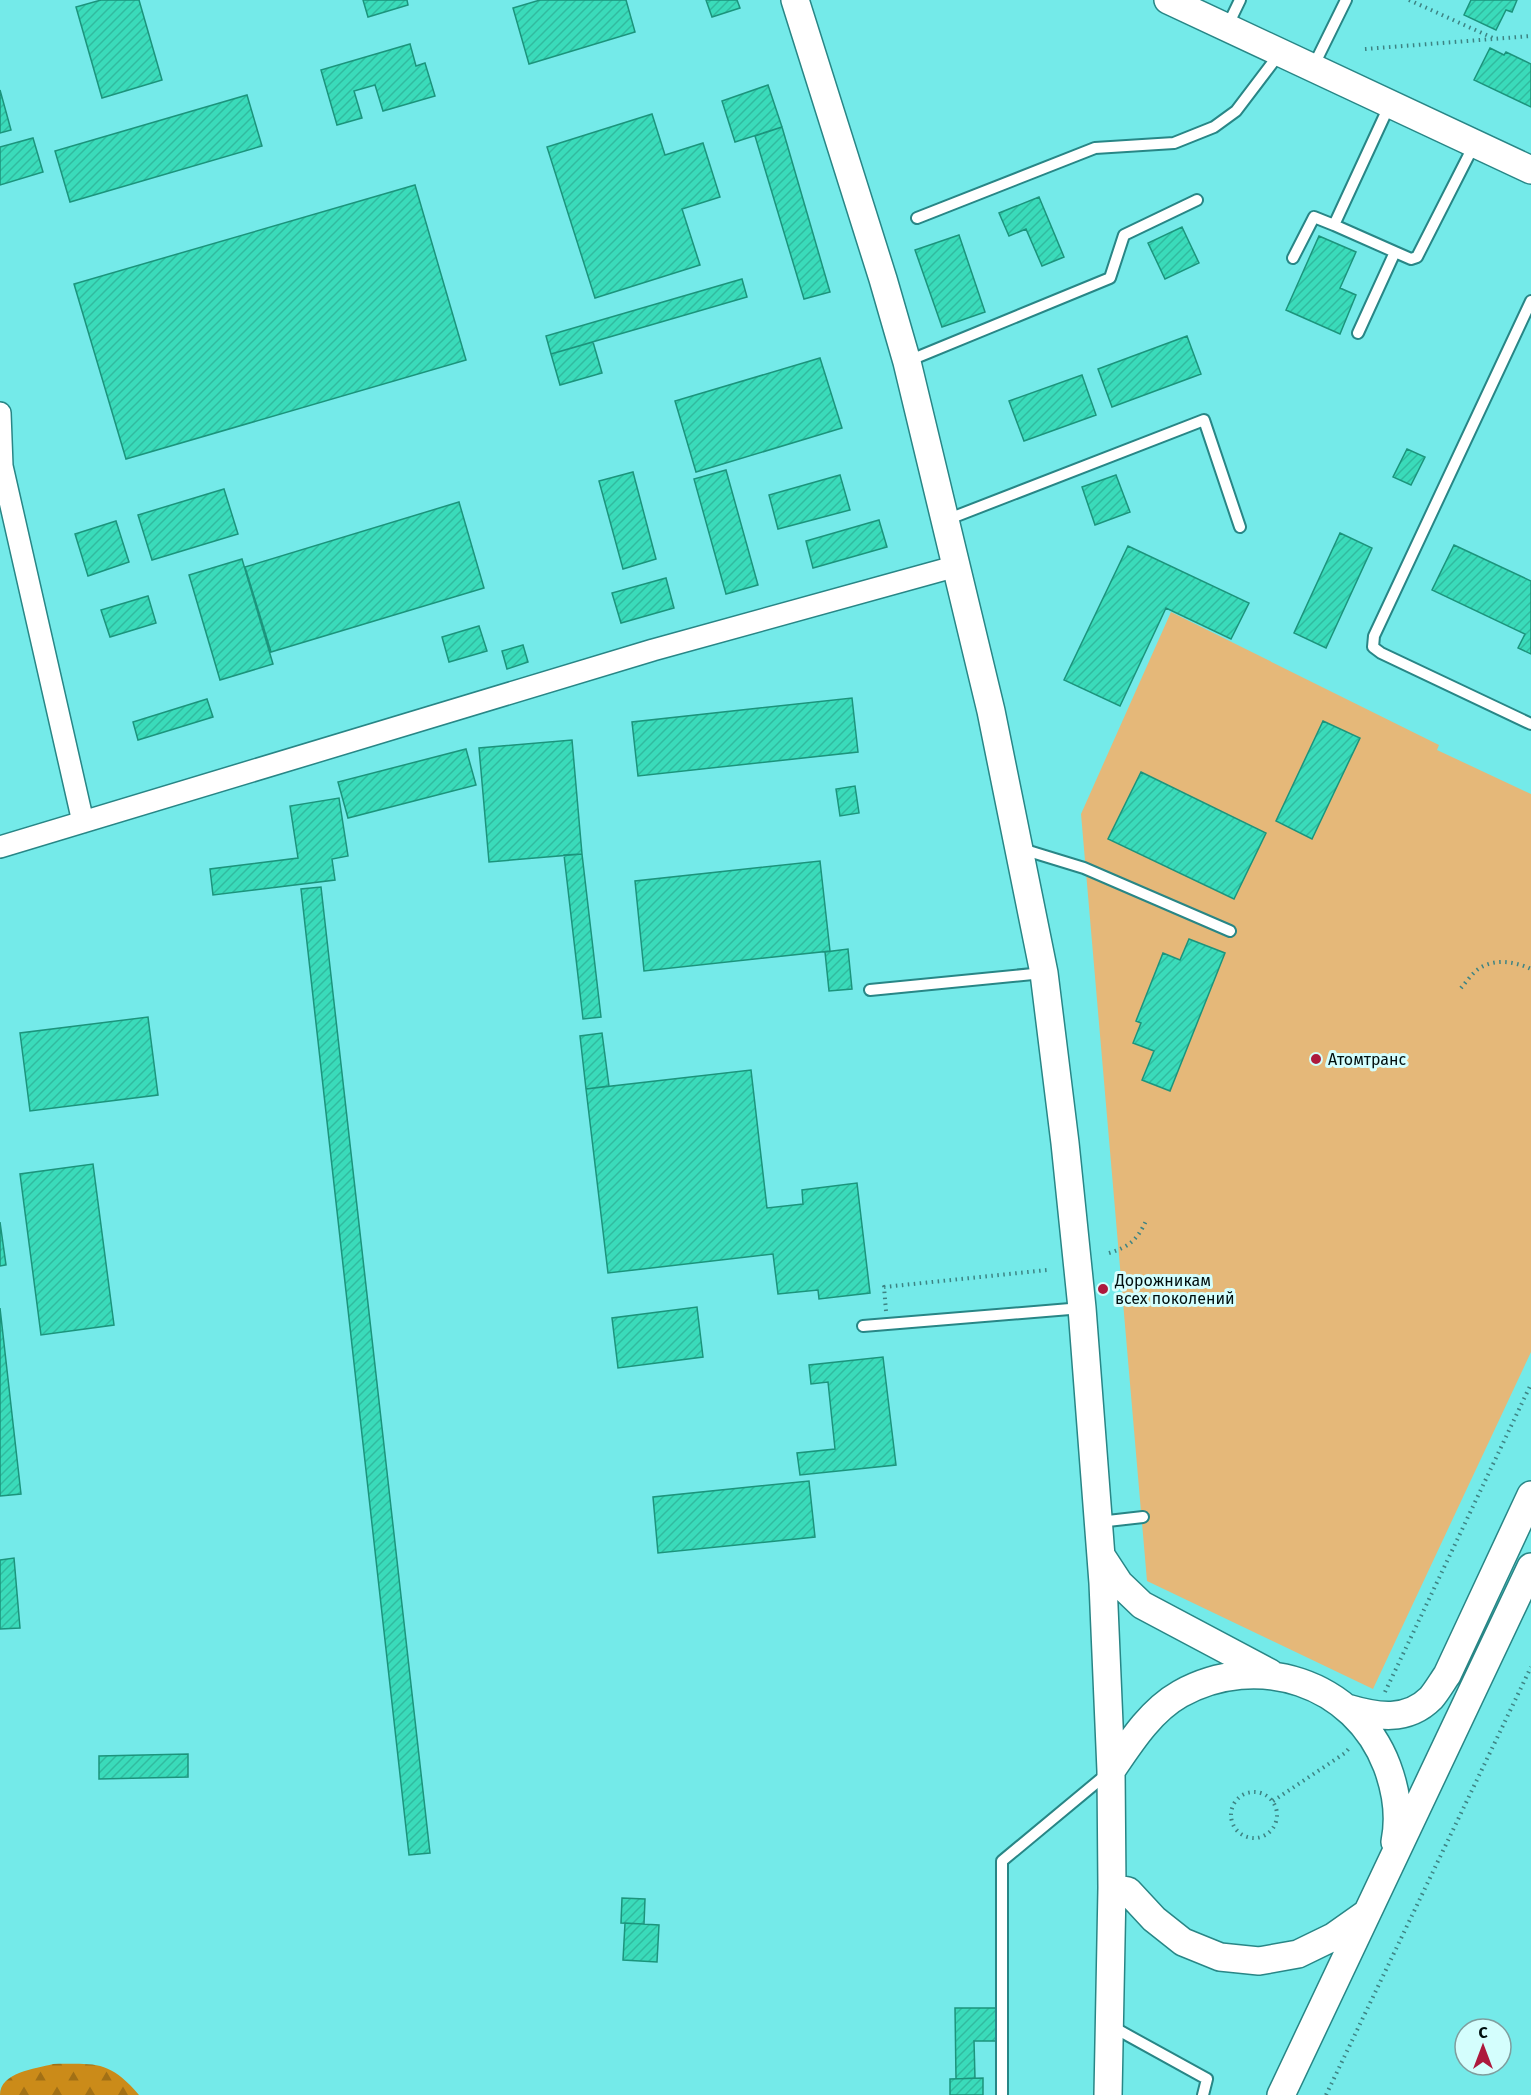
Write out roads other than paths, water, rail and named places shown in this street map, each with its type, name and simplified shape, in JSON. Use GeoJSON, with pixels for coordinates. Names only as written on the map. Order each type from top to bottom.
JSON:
{"type":"FeatureCollection","features":[{"type":"Feature","properties":{"kind":"street"},"geometry":{"type":"LineString","coordinates":[[795,0],[884,279],[907,362],[991,711],[1044,973],[1082,1308],[1101,1556],[1111,1771],[1112,1888],[1108,2095]]}},
{"type":"Feature","properties":{"kind":"street"},"geometry":{"type":"LineString","coordinates":[[1168,0],[1531,170]]}},
{"type":"Feature","properties":{"kind":"street"},"geometry":{"type":"LineString","coordinates":[[0,413],[1,466],[83,822]]}},
{"type":"Feature","properties":{"kind":"street"},"geometry":{"type":"LineString","coordinates":[[0,847],[653,650],[957,566]]}},
{"type":"Feature","properties":{"kind":"street"},"geometry":{"type":"LineString","coordinates":[[1370,1722],[1414,1710],[1431,1698],[1447,1675],[1531,1495]]}},
{"type":"Feature","properties":{"kind":"street"},"geometry":{"type":"LineString","coordinates":[[1101,1556],[1119,1583],[1142,1605],[1275,1675],[1301,1682],[1325,1693],[1370,1722],[1394,1789],[1397,1808],[1396,1836],[1390,1864]]}},
{"type":"Feature","properties":{"kind":"street"},"geometry":{"type":"LineString","coordinates":[[1281,2095],[1531,1567]]}},
{"type":"Feature","properties":{"kind":"street"},"geometry":{"type":"LineString","coordinates":[[1111,1771],[1153,1715],[1179,1695],[1209,1681],[1241,1674],[1275,1675]]}},
{"type":"Feature","properties":{"kind":"street"},"geometry":{"type":"LineString","coordinates":[[1112,1888],[1128,1891],[1154,1919],[1183,1942],[1220,1956],[1259,1961],[1298,1954],[1333,1937],[1368,1913]]}},
{"type":"Feature","properties":{"kind":"lane"},"geometry":{"type":"LineString","coordinates":[[1227,27],[1240,0]]}},
{"type":"Feature","properties":{"kind":"lane"},"geometry":{"type":"LineString","coordinates":[[1313,68],[1346,0]]}},
{"type":"Feature","properties":{"kind":"lane"},"geometry":{"type":"LineString","coordinates":[[917,218],[1095,148],[1174,143],[1214,127],[1236,111],[1281,52]]}},
{"type":"Feature","properties":{"kind":"lane"},"geometry":{"type":"LineString","coordinates":[[1334,225],[1390,104]]}},
{"type":"Feature","properties":{"kind":"lane"},"geometry":{"type":"LineString","coordinates":[[1293,258],[1314,217],[1411,259],[1417,257],[1474,144]]}},
{"type":"Feature","properties":{"kind":"lane"},"geometry":{"type":"LineString","coordinates":[[907,362],[1110,278],[1124,235],[1197,200]]}},
{"type":"Feature","properties":{"kind":"lane"},"geometry":{"type":"LineString","coordinates":[[1358,333],[1395,252]]}},
{"type":"Feature","properties":{"kind":"lane"},"geometry":{"type":"LineString","coordinates":[[1531,301],[1374,636],[1373,646],[1381,653],[1531,724]]}},
{"type":"Feature","properties":{"kind":"lane"},"geometry":{"type":"LineString","coordinates":[[946,520],[1204,420],[1240,527]]}},
{"type":"Feature","properties":{"kind":"lane"},"geometry":{"type":"LineString","coordinates":[[1019,848],[1084,868],[1230,931]]}},
{"type":"Feature","properties":{"kind":"lane"},"geometry":{"type":"LineString","coordinates":[[870,990],[1044,973]]}},
{"type":"Feature","properties":{"kind":"lane"},"geometry":{"type":"LineString","coordinates":[[863,1326],[1082,1308]]}},
{"type":"Feature","properties":{"kind":"lane"},"geometry":{"type":"LineString","coordinates":[[1099,1522],[1143,1517]]}},
{"type":"Feature","properties":{"kind":"lane"},"geometry":{"type":"LineString","coordinates":[[1002,2095],[1002,1861],[1111,1771]]}},
{"type":"Feature","properties":{"kind":"lane"},"geometry":{"type":"LineString","coordinates":[[1110,2025],[1207,2079],[1203,2095]]}},
{"type":"Feature","properties":{"kind":"place","name":"Атомтранс"},"geometry":{"type":"Point","coordinates":[1316,1059]}},
{"type":"Feature","properties":{"kind":"place","name":"Дорожникам всех поколений"},"geometry":{"type":"Point","coordinates":[1103,1289]}}]}
